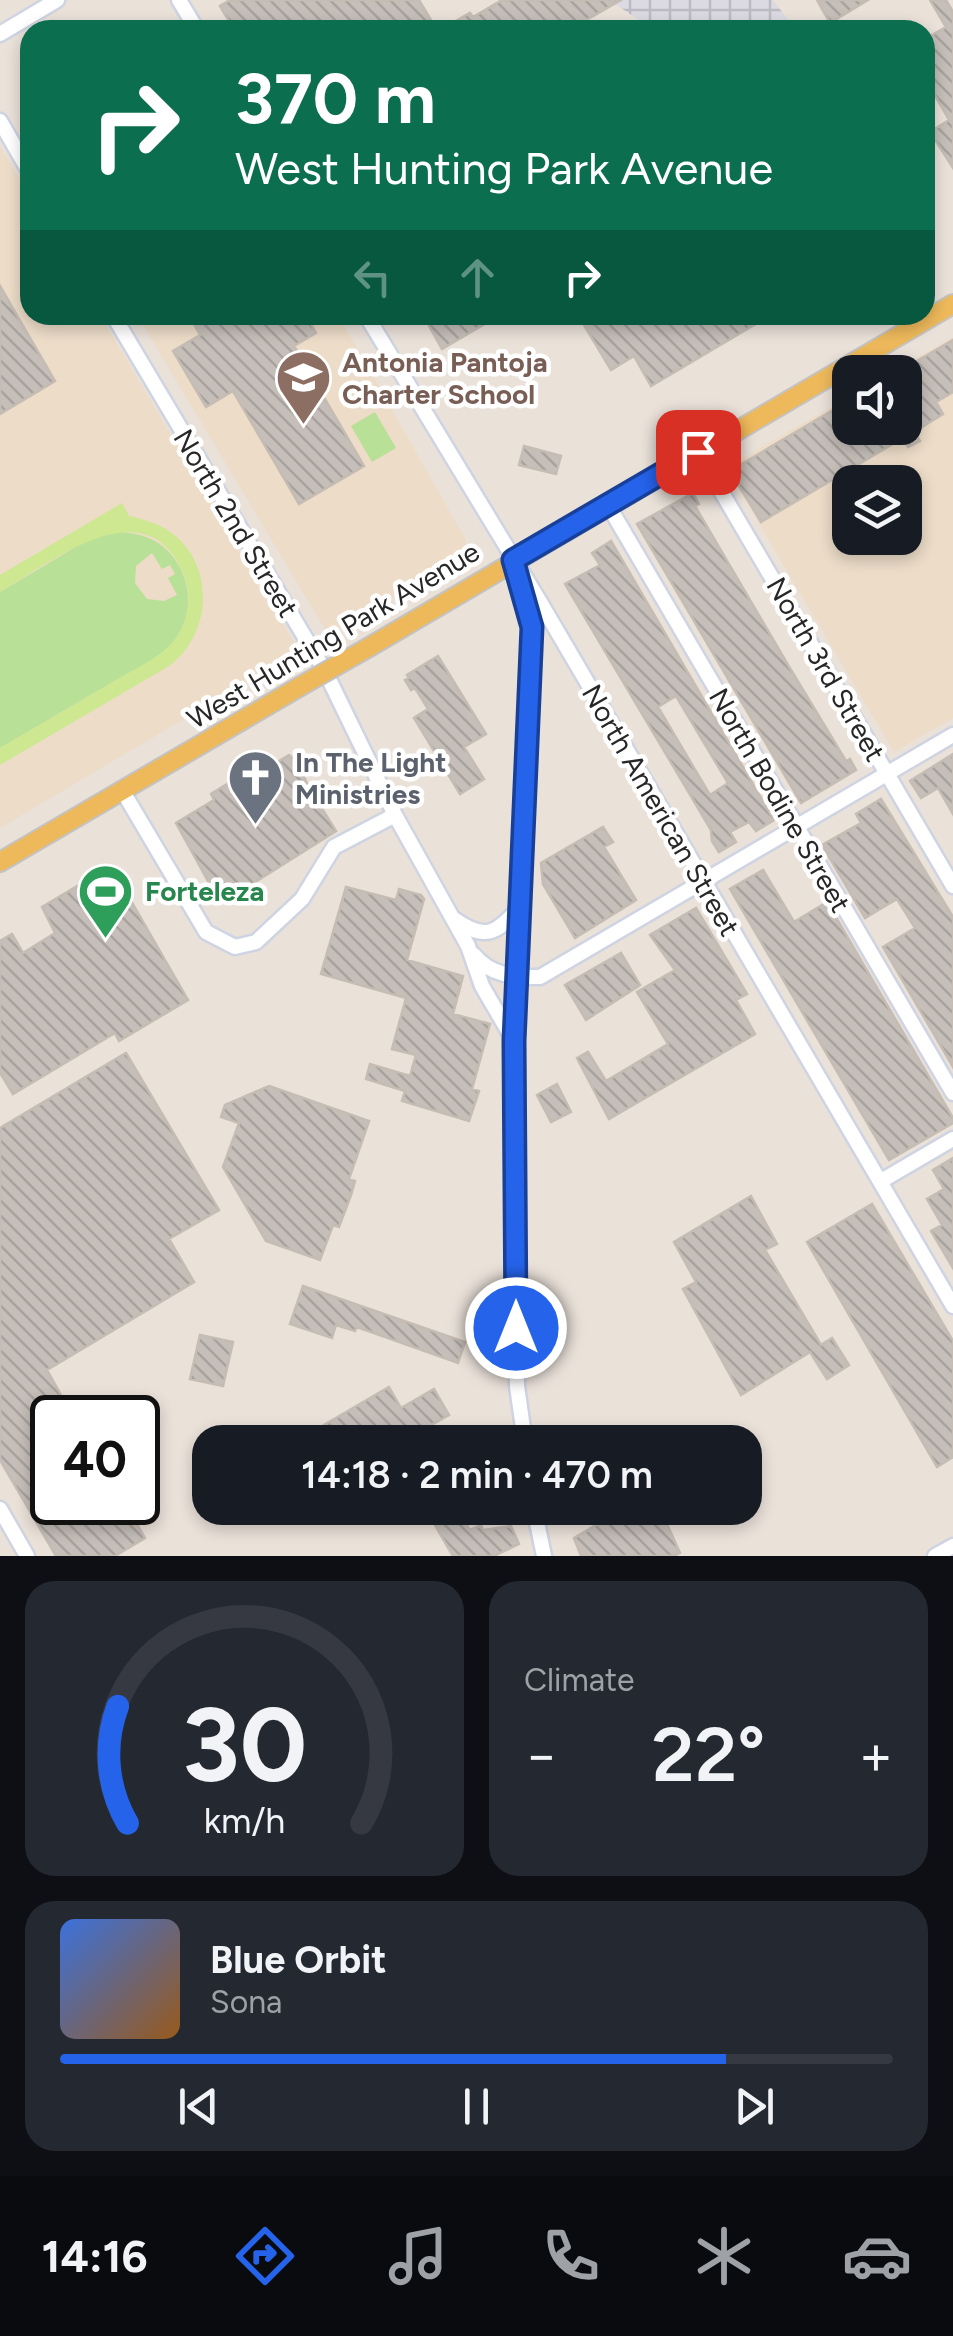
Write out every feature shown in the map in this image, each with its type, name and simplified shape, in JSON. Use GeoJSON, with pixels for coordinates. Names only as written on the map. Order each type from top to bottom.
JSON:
{"type":"FeatureCollection","features":[{"type":"Feature","properties":{"kind":"main road","name":"West Hunting Park Avenue"},"geometry":{"type":"LineString","coordinates":[[0,862],[917,325]]}},
{"type":"Feature","properties":{"kind":"street"},"geometry":{"type":"LineString","coordinates":[[23,20],[57,0]]}},
{"type":"Feature","properties":{"kind":"street"},"geometry":{"type":"LineString","coordinates":[[0,121],[20,155]]}},
{"type":"Feature","properties":{"kind":"street","name":"North 2nd Street"},"geometry":{"type":"LineString","coordinates":[[119,325],[324,671],[395,815],[468,946],[482,986],[514,1041]]}},
{"type":"Feature","properties":{"kind":"street","name":"North American Street"},"geometry":{"type":"LineString","coordinates":[[372,325],[953,1306]]}},
{"type":"Feature","properties":{"kind":"street","name":"North 3rd Street"},"geometry":{"type":"LineString","coordinates":[[698,452],[953,886]]}},
{"type":"Feature","properties":{"kind":"street","name":"North Bodine Street"},"geometry":{"type":"LineString","coordinates":[[608,505],[953,1093]]}},
{"type":"Feature","properties":{"kind":"street"},"geometry":{"type":"LineString","coordinates":[[513,560],[532,627],[514,1041],[517,1386],[523,1425]]}},
{"type":"Feature","properties":{"kind":"street"},"geometry":{"type":"LineString","coordinates":[[518,977],[540,977],[953,735]]}},
{"type":"Feature","properties":{"kind":"street"},"geometry":{"type":"LineString","coordinates":[[122,790],[206,932],[235,947],[256,942],[302,899],[334,846],[395,815]]}},
{"type":"Feature","properties":{"kind":"street"},"geometry":{"type":"LineString","coordinates":[[452,917],[475,932],[491,932],[503,927],[520,908]]}},
{"type":"Feature","properties":{"kind":"street","name":"North 2nd Street"},"geometry":{"type":"LineString","coordinates":[[468,946],[490,970],[518,977]]}},
{"type":"Feature","properties":{"kind":"street"},"geometry":{"type":"LineString","coordinates":[[881,1181],[953,1139]]}},
{"type":"Feature","properties":{"kind":"street"},"geometry":{"type":"LineString","coordinates":[[0,1510],[27,1556]]}},
{"type":"Feature","properties":{"kind":"street"},"geometry":{"type":"LineString","coordinates":[[538,1525],[544,1556]]}},
{"type":"Feature","properties":{"kind":"street"},"geometry":{"type":"LineString","coordinates":[[935,1556],[953,1546]]}},
{"type":"Feature","properties":{"kind":"shaded area"},"geometry":{"type":"Polygon","coordinates":[[[609,0],[773,0],[788,20],[639,20],[609,0]]]}},
{"type":"Feature","properties":{"kind":"shaded area"},"geometry":{"type":"Polygon","coordinates":[[[0,146],[20,179],[20,325],[106,325],[299,651],[0,828],[0,146]]]}},
{"type":"Feature","properties":{"kind":"shaded area","name":"Antonia Pantoja Charter School"},"geometry":{"type":"Polygon","coordinates":[[[143,325],[344,325],[466,540],[463,557],[328,634],[143,325]]]}},
{"type":"Feature","properties":{"kind":"shaded area"},"geometry":{"type":"Polygon","coordinates":[[[953,337],[953,718],[894,752],[726,468],[832,406],[832,445],[922,445],[921,355],[953,337]]]}},
{"type":"Feature","properties":{"kind":"green space"},"geometry":{"type":"Polygon","coordinates":[[[375,412],[396,448],[372,462],[351,426],[375,412]]]}},
{"type":"Feature","properties":{"kind":"green space"},"geometry":{"type":"Polygon","coordinates":[[[122,503],[129,516],[158,525],[187,548],[202,583],[200,620],[193,637],[169,666],[0,765],[0,748],[155,657],[181,631],[188,606],[183,573],[167,547],[146,535],[122,533],[96,539],[44,564],[0,592],[0,575],[122,503]]]}},
{"type":"Feature","properties":{"kind":"green space"},"geometry":{"type":"Polygon","coordinates":[[[108,532],[130,533],[149,538],[166,549],[179,566],[188,593],[181,630],[155,658],[0,748],[0,592],[89,539],[108,532]],[[152,553],[136,566],[135,583],[147,599],[164,601],[177,595],[168,578],[175,574],[170,565],[162,569],[152,553]]]}},
{"type":"Feature","properties":{"kind":"building"},"geometry":{"type":"Polygon","coordinates":[[[230,0],[419,0],[431,20],[228,20],[220,6],[230,0]]]}},
{"type":"Feature","properties":{"kind":"building"},"geometry":{"type":"Polygon","coordinates":[[[502,0],[621,0],[586,20],[458,20],[470,13],[473,17],[502,0]]]}},
{"type":"Feature","properties":{"kind":"building"},"geometry":{"type":"Polygon","coordinates":[[[817,0],[868,0],[835,20],[828,20],[817,0]]]}},
{"type":"Feature","properties":{"kind":"building"},"geometry":{"type":"Polygon","coordinates":[[[930,0],[946,0],[953,12],[953,168],[935,140],[935,129],[949,120],[935,96],[935,33],[946,27],[930,0]]]}},
{"type":"Feature","properties":{"kind":"building"},"geometry":{"type":"Polygon","coordinates":[[[0,286],[55,381],[0,414],[0,286]]]}},
{"type":"Feature","properties":{"kind":"building","name":"Antonia Pantoja Charter School"},"geometry":{"type":"Polygon","coordinates":[[[194,325],[312,325],[316,333],[294,346],[364,466],[299,504],[233,391],[206,407],[173,351],[200,335],[194,325]]]}},
{"type":"Feature","properties":{"kind":"building"},"geometry":{"type":"Polygon","coordinates":[[[429,325],[483,325],[442,349],[429,325]]]}},
{"type":"Feature","properties":{"kind":"building"},"geometry":{"type":"Polygon","coordinates":[[[584,325],[754,325],[651,386],[634,356],[611,370],[584,325]]]}},
{"type":"Feature","properties":{"kind":"building"},"geometry":{"type":"Polygon","coordinates":[[[953,340],[953,392],[936,402],[943,414],[922,427],[922,358],[953,340]]]}},
{"type":"Feature","properties":{"kind":"building"},"geometry":{"type":"Polygon","coordinates":[[[832,411],[832,445],[891,445],[857,465],[832,465],[832,480],[761,522],[730,471],[832,411]]]}},
{"type":"Feature","properties":{"kind":"building"},"geometry":{"type":"Polygon","coordinates":[[[524,446],[561,456],[556,474],[519,465],[524,446]]]}},
{"type":"Feature","properties":{"kind":"building"},"geometry":{"type":"Polygon","coordinates":[[[693,493],[699,504],[695,506],[788,665],[846,761],[850,759],[856,770],[801,803],[637,524],[693,493]]]}},
{"type":"Feature","properties":{"kind":"building"},"geometry":{"type":"Polygon","coordinates":[[[611,541],[774,820],[756,831],[749,822],[730,832],[736,842],[719,852],[711,830],[565,584],[600,565],[592,553],[611,541]],[[676,696],[658,707],[710,795],[728,783],[676,696]]]}},
{"type":"Feature","properties":{"kind":"building"},"geometry":{"type":"Polygon","coordinates":[[[438,656],[486,734],[464,747],[484,779],[460,794],[414,718],[428,709],[405,680],[438,656]]]}},
{"type":"Feature","properties":{"kind":"building"},"geometry":{"type":"Polygon","coordinates":[[[953,754],[953,814],[938,788],[921,798],[910,781],[953,754]]]}},
{"type":"Feature","properties":{"kind":"building","name":"In The Light Ministries"},"geometry":{"type":"Polygon","coordinates":[[[295,755],[308,786],[336,831],[219,901],[176,823],[214,800],[211,794],[235,779],[247,773],[251,778],[295,755]]]}},
{"type":"Feature","properties":{"kind":"building"},"geometry":{"type":"Polygon","coordinates":[[[881,799],[953,917],[953,1067],[883,947],[915,928],[897,899],[865,918],[822,845],[861,823],[856,814],[881,799]]]}},
{"type":"Feature","properties":{"kind":"building"},"geometry":{"type":"Polygon","coordinates":[[[603,827],[613,842],[604,847],[636,900],[575,938],[543,884],[541,863],[603,827]]]}},
{"type":"Feature","properties":{"kind":"building"},"geometry":{"type":"Polygon","coordinates":[[[111,866],[188,1000],[119,1041],[115,1033],[13,1094],[0,1073],[0,941],[12,934],[23,953],[55,933],[42,907],[111,866]]]}},
{"type":"Feature","properties":{"kind":"building"},"geometry":{"type":"Polygon","coordinates":[[[763,870],[794,922],[827,902],[953,1123],[889,1160],[730,889],[763,870]]]}},
{"type":"Feature","properties":{"kind":"building"},"geometry":{"type":"Polygon","coordinates":[[[346,887],[396,900],[399,889],[421,895],[424,899],[407,960],[463,976],[453,1014],[490,1024],[472,1089],[479,1091],[469,1121],[402,1101],[405,1091],[366,1079],[370,1064],[410,1076],[416,1055],[392,1049],[406,998],[321,974],[346,887]]]}},
{"type":"Feature","properties":{"kind":"building"},"geometry":{"type":"Polygon","coordinates":[[[696,908],[747,994],[736,1000],[755,1034],[609,1119],[577,1058],[588,1052],[606,1081],[668,1044],[637,992],[675,970],[650,935],[696,908]]]}},
{"type":"Feature","properties":{"kind":"building"},"geometry":{"type":"Polygon","coordinates":[[[621,953],[640,985],[586,1020],[565,985],[621,953]]]}},
{"type":"Feature","properties":{"kind":"building"},"geometry":{"type":"Polygon","coordinates":[[[126,1053],[219,1210],[169,1239],[194,1282],[47,1370],[61,1395],[30,1395],[30,1511],[0,1460],[0,1128],[126,1053]]]}},
{"type":"Feature","properties":{"kind":"building"},"geometry":{"type":"Polygon","coordinates":[[[557,1084],[571,1112],[551,1122],[537,1095],[557,1084]]]}},
{"type":"Feature","properties":{"kind":"building"},"geometry":{"type":"Polygon","coordinates":[[[269,1086],[369,1121],[349,1179],[355,1181],[351,1195],[339,1227],[333,1225],[320,1260],[266,1241],[223,1167],[239,1123],[221,1117],[225,1105],[269,1086]]]}},
{"type":"Feature","properties":{"kind":"building"},"geometry":{"type":"Polygon","coordinates":[[[953,1158],[953,1268],[931,1231],[942,1225],[927,1199],[944,1189],[933,1170],[953,1158]]]}},
{"type":"Feature","properties":{"kind":"building"},"geometry":{"type":"Polygon","coordinates":[[[751,1196],[777,1244],[765,1250],[821,1345],[832,1338],[849,1365],[827,1379],[810,1352],[741,1395],[683,1289],[696,1282],[674,1242],[751,1196]]]}},
{"type":"Feature","properties":{"kind":"building"},"geometry":{"type":"Polygon","coordinates":[[[872,1204],[953,1341],[953,1457],[937,1467],[807,1242],[872,1204]]]}},
{"type":"Feature","properties":{"kind":"building"},"geometry":{"type":"Polygon","coordinates":[[[303,1286],[465,1342],[458,1363],[357,1327],[355,1331],[336,1325],[332,1338],[290,1324],[303,1286]]]}},
{"type":"Feature","properties":{"kind":"building"},"geometry":{"type":"Polygon","coordinates":[[[200,1335],[233,1342],[223,1386],[190,1379],[200,1335]]]}},
{"type":"Feature","properties":{"kind":"building"},"geometry":{"type":"Polygon","coordinates":[[[389,1387],[401,1408],[434,1389],[449,1415],[431,1425],[324,1425],[389,1387]]]}},
{"type":"Feature","properties":{"kind":"building"},"geometry":{"type":"Polygon","coordinates":[[[38,1525],[137,1525],[145,1538],[115,1556],[56,1556],[38,1525]]]}},
{"type":"Feature","properties":{"kind":"building"},"geometry":{"type":"Polygon","coordinates":[[[435,1525],[467,1525],[470,1530],[481,1525],[483,1530],[511,1526],[519,1544],[494,1556],[453,1556],[435,1525]]]}},
{"type":"Feature","properties":{"kind":"building"},"geometry":{"type":"Polygon","coordinates":[[[596,1525],[667,1525],[680,1553],[581,1556],[574,1538],[596,1525]]]}},
{"type":"Feature","properties":{"kind":"place","name":"Antonia Pantoja Charter School"},"geometry":{"type":"Point","coordinates":[303,427]}},
{"type":"Feature","properties":{"kind":"place","name":"In The Light Ministries"},"geometry":{"type":"Point","coordinates":[256,827]}},
{"type":"Feature","properties":{"kind":"place","name":"Forteleza"},"geometry":{"type":"Point","coordinates":[106,940]}},
{"type":"Feature","properties":{"kind":"route"},"geometry":{"type":"LineString","coordinates":[[516,1328],[514,1041],[532,627],[513,560],[698,452]]}}]}
